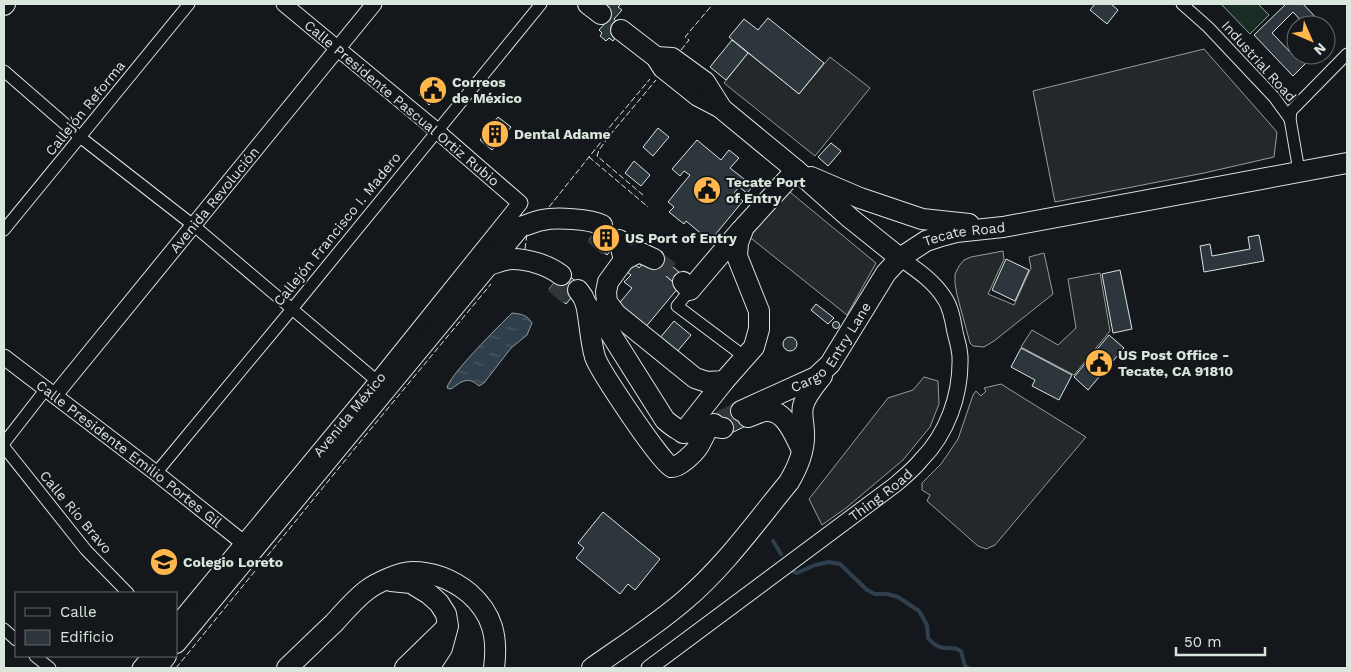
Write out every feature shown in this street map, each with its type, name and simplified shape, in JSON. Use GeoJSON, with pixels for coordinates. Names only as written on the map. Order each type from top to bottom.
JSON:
{"type":"FeatureCollection","features":[{"type":"Feature","properties":{"kind":"highway"},"geometry":{"type":"LineString","coordinates":[[621,30],[656,56],[672,58],[705,82],[722,108],[850,218],[900,258]]}},
{"type":"Feature","properties":{"kind":"highway","name":"Tecate Road"},"geometry":{"type":"LineString","coordinates":[[900,258],[926,241],[956,232],[1003,227],[1347,163]]}},
{"type":"Feature","properties":{"kind":"highway"},"geometry":{"type":"LineString","coordinates":[[686,286],[796,170]]}},
{"type":"Feature","properties":{"kind":"highway"},"geometry":{"type":"LineString","coordinates":[[796,170],[860,198],[922,219],[1003,227]]}},
{"type":"Feature","properties":{"kind":"highway"},"geometry":{"type":"LineString","coordinates":[[683,433],[754,347],[759,329],[759,311],[737,256],[738,244],[744,226]]}},
{"type":"Feature","properties":{"kind":"highway"},"geometry":{"type":"LineString","coordinates":[[178,640],[248,546],[520,227],[570,231],[598,230]]}},
{"type":"Feature","properties":{"kind":"highway"},"geometry":{"type":"LineString","coordinates":[[654,259],[639,252],[618,250],[608,282],[607,302],[616,314],[696,378],[708,382],[724,381]]}},
{"type":"Feature","properties":{"kind":"highway","name":"Cargo Entry Lane"},"geometry":{"type":"LineString","coordinates":[[802,450],[789,426],[775,412],[766,411],[743,415],[816,377],[830,364],[886,273],[900,258]]}},
{"type":"Feature","properties":{"kind":"highway"},"geometry":{"type":"LineString","coordinates":[[489,265],[508,272],[523,272],[557,279]]}},
{"type":"Feature","properties":{"kind":"highway"},"geometry":{"type":"LineString","coordinates":[[579,297],[607,328],[665,420],[676,430],[683,433],[697,432],[717,425],[690,456],[680,464],[672,467],[669,466],[626,408],[596,359],[579,297]]}},
{"type":"Feature","properties":{"kind":"highway"},"geometry":{"type":"LineString","coordinates":[[592,668],[686,600],[716,571],[789,482],[798,467],[802,450],[804,435],[803,406],[812,389],[830,364]]}},
{"type":"Feature","properties":{"kind":"highway"},"geometry":{"type":"LineString","coordinates":[[287,668],[366,590],[384,580],[411,572],[436,575],[461,587],[479,602],[490,618],[496,639],[494,668]]}},
{"type":"Feature","properties":{"kind":"highway"},"geometry":{"type":"LineString","coordinates":[[384,580],[411,583],[429,594],[439,603],[446,614],[448,626],[442,648],[430,668]]}},
{"type":"Feature","properties":{"kind":"highway"},"geometry":{"type":"LineString","coordinates":[[406,668],[448,626]]}},
{"type":"Feature","properties":{"kind":"highway"},"geometry":{"type":"LineString","coordinates":[[156,668],[165,657]]}},
{"type":"Feature","properties":{"kind":"street","name":"Callejón Reforma"},"geometry":{"type":"LineString","coordinates":[[4,230],[189,4]]}},
{"type":"Feature","properties":{"kind":"street","name":"Calle Presidente Pascual Ortiz Rubio"},"geometry":{"type":"LineString","coordinates":[[284,4],[520,202]]}},
{"type":"Feature","properties":{"kind":"street","name":"Avenida Revolución"},"geometry":{"type":"LineString","coordinates":[[51,392],[193,225],[374,4]]}},
{"type":"Feature","properties":{"kind":"street","name":"Callejón Francisco I. Madero"},"geometry":{"type":"LineString","coordinates":[[156,473],[540,4]]}},
{"type":"Feature","properties":{"kind":"street","name":"Industrial Road"},"geometry":{"type":"LineString","coordinates":[[1182,4],[1208,26],[1274,97],[1290,119]]}},
{"type":"Feature","properties":{"kind":"street"},"geometry":{"type":"LineString","coordinates":[[1299,172],[1290,119],[1291,111],[1347,54]]}},
{"type":"Feature","properties":{"kind":"street"},"geometry":{"type":"LineString","coordinates":[[4,71],[80,137],[193,225],[377,381]]}},
{"type":"Feature","properties":{"kind":"street","name":"Avenida México"},"geometry":{"type":"LineString","coordinates":[[178,622],[248,546],[520,202]]}},
{"type":"Feature","properties":{"kind":"street","name":"Thing Road"},"geometry":{"type":"LineString","coordinates":[[649,668],[896,484],[922,460],[940,437],[958,389],[960,359],[952,315],[946,300],[931,280],[900,258]]}},
{"type":"Feature","properties":{"kind":"street"},"geometry":{"type":"LineString","coordinates":[[686,286],[677,306],[745,357]]}},
{"type":"Feature","properties":{"kind":"street","name":"Calle Presidente Emilio Portes Gil"},"geometry":{"type":"LineString","coordinates":[[4,357],[248,546]]}},
{"type":"Feature","properties":{"kind":"street"},"geometry":{"type":"LineString","coordinates":[[4,443],[51,392]]}},
{"type":"Feature","properties":{"kind":"street","name":"Calle Río Bravo"},"geometry":{"type":"LineString","coordinates":[[4,447],[86,550],[127,592]]}},
{"type":"Feature","properties":{"kind":"street"},"geometry":{"type":"LineString","coordinates":[[4,629],[15,639]]}},
{"type":"Feature","properties":{"kind":"street"},"geometry":{"type":"LineString","coordinates":[[36,657],[50,668]]}},
{"type":"Feature","properties":{"kind":"street"},"geometry":{"type":"LineString","coordinates":[[140,668],[149,657]]}},
{"type":"Feature","properties":{"kind":"green space"},"geometry":{"type":"Polygon","coordinates":[[[1221,4],[1258,4],[1269,15],[1250,34],[1221,4]]]}},
{"type":"Feature","properties":{"kind":"shaded area"},"geometry":{"type":"Polygon","coordinates":[[[1204,49],[1277,132],[1274,157],[1204,173],[1055,202],[1033,91],[1204,49]]]}},
{"type":"Feature","properties":{"kind":"shaded area"},"geometry":{"type":"Polygon","coordinates":[[[748,53],[799,94],[830,57],[870,88],[815,156],[724,83],[748,53]]]}},
{"type":"Feature","properties":{"kind":"shaded area"},"geometry":{"type":"Polygon","coordinates":[[[785,188],[876,263],[847,315],[747,235],[785,188]]]}},
{"type":"Feature","properties":{"kind":"shaded area"},"geometry":{"type":"Polygon","coordinates":[[[1003,251],[1004,259],[988,294],[1014,305],[1031,268],[1029,257],[1044,253],[1053,294],[994,341],[984,347],[973,346],[970,343],[957,295],[955,274],[964,260],[1003,251]]]}},
{"type":"Feature","properties":{"kind":"shaded area"},"geometry":{"type":"Polygon","coordinates":[[[1100,273],[1110,331],[1074,375],[1021,347],[1032,330],[1058,345],[1076,328],[1068,279],[1100,273]]]}},
{"type":"Feature","properties":{"kind":"shaded area"},"geometry":{"type":"Polygon","coordinates":[[[924,377],[938,381],[939,404],[930,427],[903,460],[846,508],[822,525],[809,499],[888,398],[913,390],[924,377]]]}},
{"type":"Feature","properties":{"kind":"shaded area"},"geometry":{"type":"Polygon","coordinates":[[[1001,384],[1086,437],[995,545],[986,549],[978,546],[927,501],[930,495],[922,490],[922,483],[941,464],[958,439],[976,391],[981,396],[986,391],[984,388],[1001,384]]]}},
{"type":"Feature","properties":{"kind":"water"},"geometry":{"type":"Polygon","coordinates":[[[512,313],[524,315],[532,323],[527,335],[511,348],[484,383],[479,386],[468,380],[451,389],[447,388],[456,372],[512,313]]]}},
{"type":"Feature","properties":{"kind":"building"},"geometry":{"type":"Polygon","coordinates":[[[604,4],[621,4],[618,7],[622,10],[614,19],[620,25],[621,30],[613,41],[609,38],[606,41],[600,36],[602,33],[599,30],[608,20],[604,4]]]}},
{"type":"Feature","properties":{"kind":"building"},"geometry":{"type":"Polygon","coordinates":[[[1095,4],[1111,4],[1118,10],[1107,24],[1090,10],[1095,4]]]}},
{"type":"Feature","properties":{"kind":"building"},"geometry":{"type":"Polygon","coordinates":[[[1286,4],[1303,4],[1313,15],[1296,15],[1293,12],[1290,15],[1286,15],[1286,19],[1272,33],[1286,48],[1286,65],[1304,65],[1293,76],[1254,35],[1286,4]]]}},
{"type":"Feature","properties":{"kind":"building"},"geometry":{"type":"Polygon","coordinates":[[[768,18],[824,63],[799,94],[729,37],[744,19],[758,30],[768,18]]]}},
{"type":"Feature","properties":{"kind":"building"},"geometry":{"type":"Polygon","coordinates":[[[732,40],[748,53],[726,80],[710,67],[732,40]]]}},
{"type":"Feature","properties":{"kind":"building","name":"Correos de México"},"geometry":{"type":"Polygon","coordinates":[[[436,76],[446,85],[429,105],[419,95],[436,76]]]}},
{"type":"Feature","properties":{"kind":"building","name":"Dental Adame"},"geometry":{"type":"Polygon","coordinates":[[[498,117],[511,127],[492,150],[480,140],[498,117]]]}},
{"type":"Feature","properties":{"kind":"building"},"geometry":{"type":"Polygon","coordinates":[[[658,128],[669,137],[653,156],[643,147],[658,128]]]}},
{"type":"Feature","properties":{"kind":"building","name":"Tecate Port of Entry"},"geometry":{"type":"Polygon","coordinates":[[[697,140],[721,160],[729,150],[739,158],[730,168],[753,186],[747,193],[739,187],[734,193],[743,201],[710,241],[686,221],[684,224],[669,212],[674,207],[668,202],[690,175],[684,171],[680,176],[672,169],[697,140]]]}},
{"type":"Feature","properties":{"kind":"building"},"geometry":{"type":"Polygon","coordinates":[[[831,143],[841,151],[828,166],[818,157],[831,143]]]}},
{"type":"Feature","properties":{"kind":"building"},"geometry":{"type":"Polygon","coordinates":[[[634,161],[650,175],[641,186],[625,173],[634,161]]]}},
{"type":"Feature","properties":{"kind":"building","name":"US Port of Entry"},"geometry":{"type":"Polygon","coordinates":[[[605,221],[623,235],[607,255],[589,240],[605,221]]]}},
{"type":"Feature","properties":{"kind":"building"},"geometry":{"type":"Polygon","coordinates":[[[1259,235],[1264,261],[1204,272],[1200,246],[1210,244],[1212,256],[1250,249],[1248,237],[1259,235]]]}},
{"type":"Feature","properties":{"kind":"building"},"geometry":{"type":"Polygon","coordinates":[[[658,254],[686,278],[679,287],[651,264],[658,254]]]}},
{"type":"Feature","properties":{"kind":"building"},"geometry":{"type":"Polygon","coordinates":[[[1006,259],[1029,270],[1015,301],[992,290],[1006,259]]]}},
{"type":"Feature","properties":{"kind":"building"},"geometry":{"type":"Polygon","coordinates":[[[649,262],[679,287],[644,329],[617,306],[632,288],[624,282],[631,275],[627,272],[634,264],[639,268],[643,263],[649,262]]]}},
{"type":"Feature","properties":{"kind":"building"},"geometry":{"type":"Polygon","coordinates":[[[1120,270],[1132,329],[1113,333],[1102,274],[1120,270]]]}},
{"type":"Feature","properties":{"kind":"building"},"geometry":{"type":"Polygon","coordinates":[[[564,271],[581,286],[566,304],[549,289],[564,271]]]}},
{"type":"Feature","properties":{"kind":"building"},"geometry":{"type":"Polygon","coordinates":[[[816,304],[834,318],[828,324],[811,310],[816,304]]]}},
{"type":"Feature","properties":{"kind":"building"},"geometry":{"type":"Polygon","coordinates":[[[674,321],[691,335],[676,353],[659,339],[674,321]]]}},
{"type":"Feature","properties":{"kind":"building"},"geometry":{"type":"Polygon","coordinates":[[[836,321],[840,325],[836,329],[832,325],[836,321]]]}},
{"type":"Feature","properties":{"kind":"building","name":"US Post Office - Tecate, CA 91810"},"geometry":{"type":"Polygon","coordinates":[[[1109,335],[1124,348],[1088,390],[1074,377],[1109,335]]]}},
{"type":"Feature","properties":{"kind":"building"},"geometry":{"type":"Polygon","coordinates":[[[790,337],[795,339],[797,344],[795,349],[790,351],[785,349],[783,344],[785,339],[790,337]]]}},
{"type":"Feature","properties":{"kind":"building"},"geometry":{"type":"Polygon","coordinates":[[[1021,348],[1072,375],[1059,400],[1032,386],[1035,380],[1011,367],[1021,348]]]}},
{"type":"Feature","properties":{"kind":"building"},"geometry":{"type":"Polygon","coordinates":[[[738,405],[748,425],[727,435],[717,415],[738,405]]]}},
{"type":"Feature","properties":{"kind":"building"},"geometry":{"type":"Polygon","coordinates":[[[603,512],[660,559],[635,590],[628,584],[620,594],[576,558],[584,548],[578,543],[603,512]]]}},
{"type":"Feature","properties":{"kind":"waterway"},"geometry":{"type":"LineString","coordinates":[[773,541],[781,554]]}},
{"type":"Feature","properties":{"kind":"waterway"},"geometry":{"type":"LineString","coordinates":[[792,571],[797,573],[815,565],[829,562],[840,564],[867,590],[875,594],[887,594],[898,597],[919,611],[927,625],[928,638],[939,647],[954,648],[961,651],[965,666],[968,668]]}},
{"type":"Feature","properties":{"kind":"tunnel"},"geometry":{"type":"LineString","coordinates":[[594,234],[611,249]]}},
{"type":"Feature","properties":{"kind":"tunnel"},"geometry":{"type":"LineString","coordinates":[[654,259],[683,282]]}},
{"type":"Feature","properties":{"kind":"tunnel"},"geometry":{"type":"LineString","coordinates":[[554,283],[572,298]]}},
{"type":"Feature","properties":{"kind":"tunnel"},"geometry":{"type":"LineString","coordinates":[[720,421],[741,411]]}},
{"type":"Feature","properties":{"kind":"fence"},"geometry":{"type":"LineString","coordinates":[[681,50],[689,40],[685,37],[713,4]]}},
{"type":"Feature","properties":{"kind":"fence"},"geometry":{"type":"LineString","coordinates":[[549,207],[605,137],[603,135],[650,79]]}},
{"type":"Feature","properties":{"kind":"fence"},"geometry":{"type":"LineString","coordinates":[[643,195],[597,156],[610,135],[656,80]]}},
{"type":"Feature","properties":{"kind":"fence"},"geometry":{"type":"LineString","coordinates":[[589,157],[648,207]]}},
{"type":"Feature","properties":{"kind":"fence"},"geometry":{"type":"LineString","coordinates":[[525,249],[527,234]]}},
{"type":"Feature","properties":{"kind":"fence"},"geometry":{"type":"LineString","coordinates":[[176,668],[491,284]]}},
{"type":"Feature","properties":{"kind":"place","name":"Correos de México"},"geometry":{"type":"Point","coordinates":[433,90]}},
{"type":"Feature","properties":{"kind":"place","name":"Dental Adame"},"geometry":{"type":"Point","coordinates":[495,134]}},
{"type":"Feature","properties":{"kind":"place","name":"Tecate Port of Entry"},"geometry":{"type":"Point","coordinates":[707,190]}},
{"type":"Feature","properties":{"kind":"place","name":"US Port of Entry"},"geometry":{"type":"Point","coordinates":[606,238]}},
{"type":"Feature","properties":{"kind":"place","name":"US Post Office - Tecate, CA 91810"},"geometry":{"type":"Point","coordinates":[1099,363]}},
{"type":"Feature","properties":{"kind":"place","name":"Colegio Loreto"},"geometry":{"type":"Point","coordinates":[164,562]}}]}
